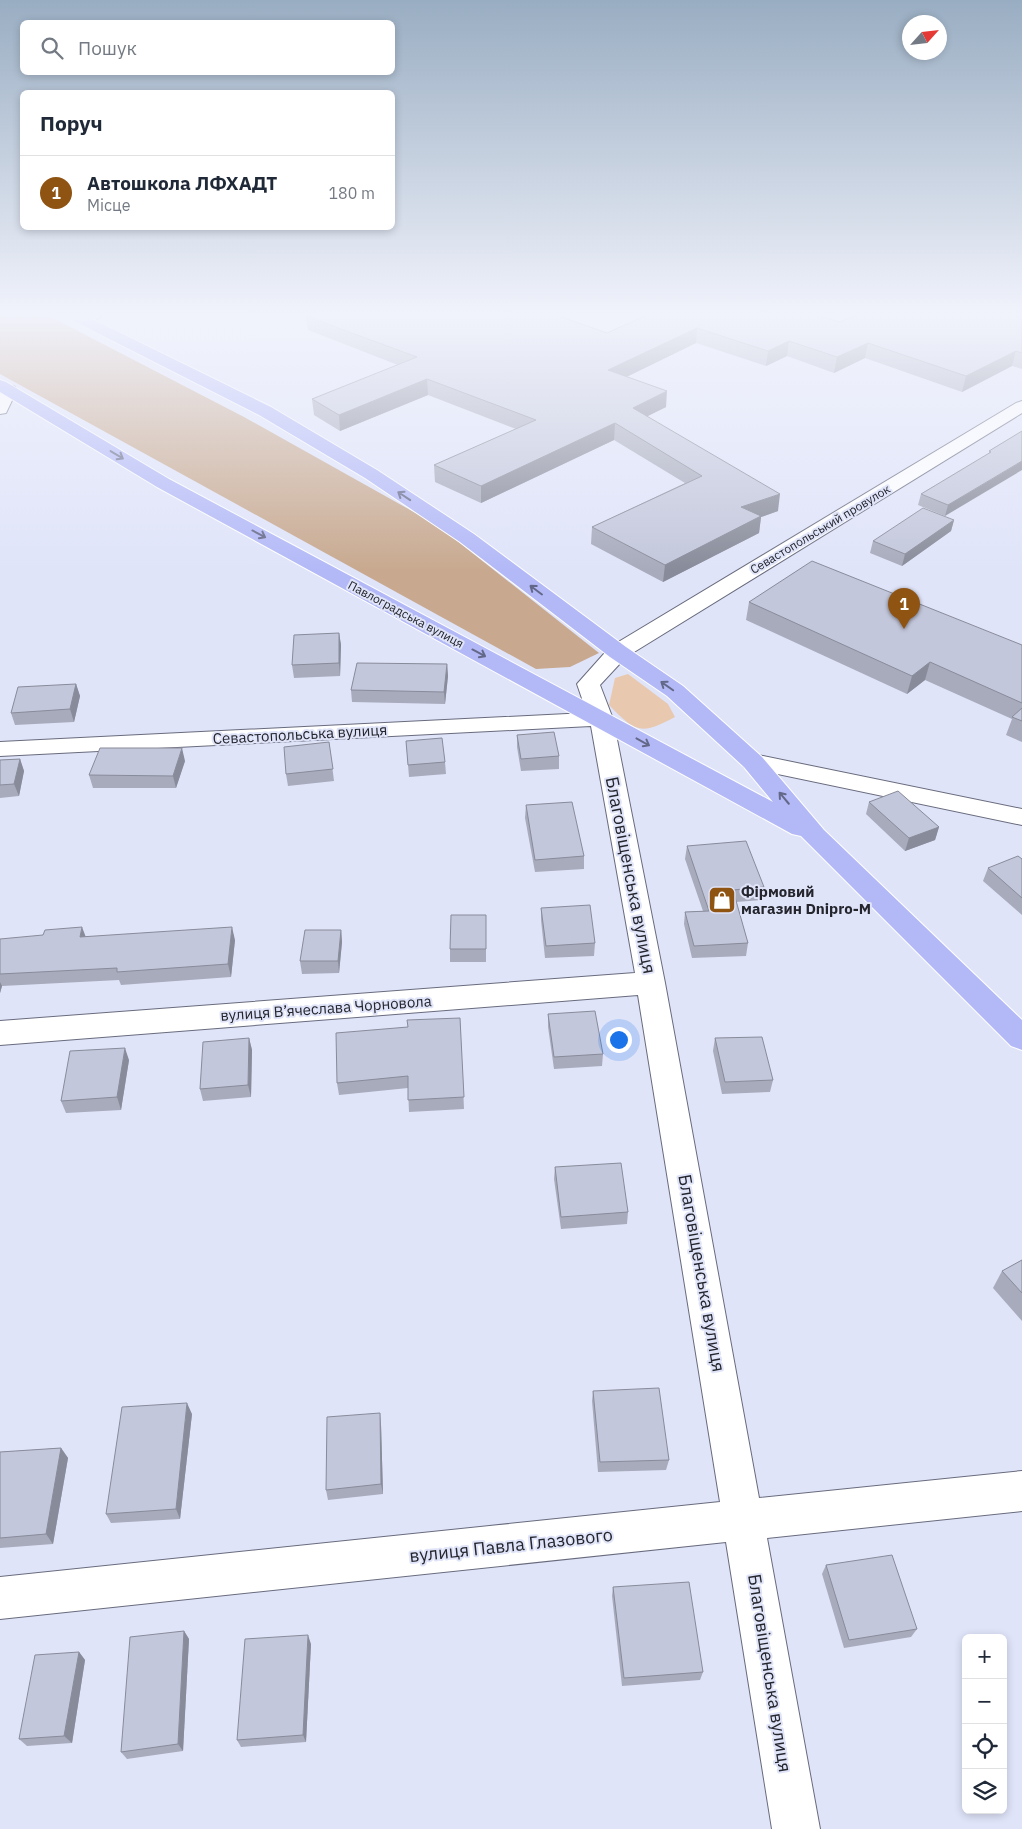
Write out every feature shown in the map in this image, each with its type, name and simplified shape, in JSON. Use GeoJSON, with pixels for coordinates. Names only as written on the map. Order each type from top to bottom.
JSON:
{"type":"FeatureCollection","features":[{"type":"Feature","properties":{"kind":"main road","name":"Павлоградська вулиця"},"geometry":{"type":"LineString","coordinates":[[26,400],[163,483],[815,836]]}},
{"type":"Feature","properties":{"kind":"main road","name":"Павлоградська вулиця"},"geometry":{"type":"LineString","coordinates":[[244,400],[371,474],[467,538],[618,652],[675,691],[753,762],[815,836],[1022,1038]]}},
{"type":"Feature","properties":{"kind":"street","name":"Севастопольський провулок"},"geometry":{"type":"LineString","coordinates":[[600,719],[588,684],[618,652],[1022,406]]}},
{"type":"Feature","properties":{"kind":"street","name":"Севастопольська вулиця"},"geometry":{"type":"LineString","coordinates":[[0,749],[600,719]]}},
{"type":"Feature","properties":{"kind":"street","name":"Благовіщенська вулиця"},"geometry":{"type":"LineString","coordinates":[[600,719],[651,983],[745,1521],[796,1829]]}},
{"type":"Feature","properties":{"kind":"street"},"geometry":{"type":"LineString","coordinates":[[753,762],[1022,817]]}},
{"type":"Feature","properties":{"kind":"street","name":"вулиця В’ячеслава Чорновола"},"geometry":{"type":"LineString","coordinates":[[0,1033],[651,983]]}},
{"type":"Feature","properties":{"kind":"street","name":"вулиця Павла Глазового"},"geometry":{"type":"LineString","coordinates":[[0,1598],[1022,1492]]}},
{"type":"Feature","properties":{"kind":"shaded area"},"geometry":{"type":"Polygon","coordinates":[[[48,400],[212,400],[244,417],[437,525],[599,653],[570,667],[536,669],[48,400]]]}},
{"type":"Feature","properties":{"kind":"shaded area"},"geometry":{"type":"Polygon","coordinates":[[[628,674],[668,704],[675,717],[654,727],[639,728],[633,726],[618,714],[609,705],[615,678],[628,674]]]}},
{"type":"Feature","properties":{"kind":"building"},"geometry":{"type":"Polygon","coordinates":[[[314,400],[375,400],[339,415],[314,400]]]}},
{"type":"Feature","properties":{"kind":"building"},"geometry":{"type":"Polygon","coordinates":[[[484,400],[648,400],[633,408],[780,494],[741,507],[761,516],[665,565],[592,527],[702,476],[615,423],[481,486],[434,465],[536,420],[484,400]]]}},
{"type":"Feature","properties":{"kind":"building"},"geometry":{"type":"Polygon","coordinates":[[[1022,431],[1022,461],[948,505],[921,494],[991,452],[989,451],[1022,431]]]}},
{"type":"Feature","properties":{"kind":"building"},"geometry":{"type":"Polygon","coordinates":[[[923,508],[954,520],[905,554],[873,541],[923,508]]]}},
{"type":"Feature","properties":{"kind":"building"},"geometry":{"type":"Polygon","coordinates":[[[812,561],[1022,645],[1022,703],[930,662],[912,676],[749,602],[812,561]]]}},
{"type":"Feature","properties":{"kind":"building"},"geometry":{"type":"Polygon","coordinates":[[[339,633],[339,663],[292,665],[294,635],[339,633]]]}},
{"type":"Feature","properties":{"kind":"building"},"geometry":{"type":"Polygon","coordinates":[[[357,663],[447,664],[444,692],[351,690],[357,663]]]}},
{"type":"Feature","properties":{"kind":"building"},"geometry":{"type":"Polygon","coordinates":[[[76,684],[70,709],[11,713],[18,687],[76,684]]]}},
{"type":"Feature","properties":{"kind":"building"},"geometry":{"type":"Polygon","coordinates":[[[1022,708],[1022,721],[1012,717],[1022,708]]]}},
{"type":"Feature","properties":{"kind":"building"},"geometry":{"type":"Polygon","coordinates":[[[554,732],[559,756],[521,759],[517,735],[554,732]]]}},
{"type":"Feature","properties":{"kind":"building"},"geometry":{"type":"Polygon","coordinates":[[[442,738],[445,762],[408,765],[406,741],[442,738]]]}},
{"type":"Feature","properties":{"kind":"building"},"geometry":{"type":"Polygon","coordinates":[[[329,742],[333,769],[286,774],[284,747],[329,742]]]}},
{"type":"Feature","properties":{"kind":"building"},"geometry":{"type":"Polygon","coordinates":[[[100,748],[182,748],[173,776],[89,775],[100,748]]]}},
{"type":"Feature","properties":{"kind":"building"},"geometry":{"type":"Polygon","coordinates":[[[20,759],[14,784],[0,785],[0,760],[20,759]]]}},
{"type":"Feature","properties":{"kind":"building"},"geometry":{"type":"Polygon","coordinates":[[[898,791],[939,827],[909,838],[869,802],[898,791]]]}},
{"type":"Feature","properties":{"kind":"building"},"geometry":{"type":"Polygon","coordinates":[[[572,802],[584,856],[535,860],[526,805],[572,802]]]}},
{"type":"Feature","properties":{"kind":"building"},"geometry":{"type":"Polygon","coordinates":[[[746,841],[764,887],[733,890],[748,943],[694,946],[685,912],[709,911],[687,846],[746,841]]]}},
{"type":"Feature","properties":{"kind":"building"},"geometry":{"type":"Polygon","coordinates":[[[1018,856],[1022,859],[1022,898],[988,868],[1018,856]]]}},
{"type":"Feature","properties":{"kind":"building"},"geometry":{"type":"Polygon","coordinates":[[[590,905],[595,943],[546,946],[541,908],[590,905]]]}},
{"type":"Feature","properties":{"kind":"building"},"geometry":{"type":"Polygon","coordinates":[[[451,915],[486,915],[486,949],[450,949],[451,915]]]}},
{"type":"Feature","properties":{"kind":"building"},"geometry":{"type":"Polygon","coordinates":[[[82,927],[80,937],[232,927],[228,964],[117,972],[117,968],[0,974],[0,939],[43,935],[45,930],[82,927]]]}},
{"type":"Feature","properties":{"kind":"building"},"geometry":{"type":"Polygon","coordinates":[[[305,930],[341,930],[338,961],[300,961],[305,930]]]}},
{"type":"Feature","properties":{"kind":"building"},"geometry":{"type":"Polygon","coordinates":[[[595,1011],[603,1054],[554,1057],[548,1014],[595,1011]]]}},
{"type":"Feature","properties":{"kind":"building"},"geometry":{"type":"Polygon","coordinates":[[[460,1018],[464,1097],[408,1100],[408,1076],[337,1083],[336,1033],[408,1027],[407,1020],[460,1018]]]}},
{"type":"Feature","properties":{"kind":"building"},"geometry":{"type":"Polygon","coordinates":[[[762,1037],[773,1080],[725,1082],[715,1038],[762,1037]]]}},
{"type":"Feature","properties":{"kind":"building"},"geometry":{"type":"Polygon","coordinates":[[[249,1038],[248,1085],[200,1089],[203,1042],[249,1038]]]}},
{"type":"Feature","properties":{"kind":"building"},"geometry":{"type":"Polygon","coordinates":[[[125,1048],[117,1097],[61,1101],[70,1051],[125,1048]]]}},
{"type":"Feature","properties":{"kind":"building"},"geometry":{"type":"Polygon","coordinates":[[[621,1163],[628,1212],[561,1217],[555,1167],[621,1163]]]}},
{"type":"Feature","properties":{"kind":"building"},"geometry":{"type":"Polygon","coordinates":[[[1022,1260],[1022,1293],[1002,1271],[1022,1260]]]}},
{"type":"Feature","properties":{"kind":"building"},"geometry":{"type":"Polygon","coordinates":[[[659,1388],[669,1460],[600,1462],[593,1391],[659,1388]]]}},
{"type":"Feature","properties":{"kind":"building"},"geometry":{"type":"Polygon","coordinates":[[[187,1403],[176,1509],[106,1514],[122,1407],[187,1403]]]}},
{"type":"Feature","properties":{"kind":"building"},"geometry":{"type":"Polygon","coordinates":[[[380,1413],[381,1484],[326,1490],[327,1417],[380,1413]]]}},
{"type":"Feature","properties":{"kind":"building"},"geometry":{"type":"Polygon","coordinates":[[[61,1448],[46,1534],[0,1538],[0,1452],[61,1448]]]}},
{"type":"Feature","properties":{"kind":"building"},"geometry":{"type":"Polygon","coordinates":[[[892,1555],[917,1629],[849,1640],[826,1565],[892,1555]]]}},
{"type":"Feature","properties":{"kind":"building"},"geometry":{"type":"Polygon","coordinates":[[[689,1582],[703,1672],[624,1678],[613,1587],[689,1582]]]}},
{"type":"Feature","properties":{"kind":"building"},"geometry":{"type":"Polygon","coordinates":[[[184,1631],[178,1744],[121,1752],[130,1637],[184,1631]]]}},
{"type":"Feature","properties":{"kind":"building"},"geometry":{"type":"Polygon","coordinates":[[[308,1635],[303,1735],[237,1740],[245,1639],[308,1635]]]}},
{"type":"Feature","properties":{"kind":"building"},"geometry":{"type":"Polygon","coordinates":[[[79,1652],[64,1736],[19,1739],[35,1655],[79,1652]]]}},
{"type":"Feature","properties":{"kind":"place","name":"Автошкола ЛФХАДТ"},"geometry":{"type":"Point","coordinates":[904,629]}},
{"type":"Feature","properties":{"kind":"place","name":"Фірмовий магазин Dnipro-M"},"geometry":{"type":"Point","coordinates":[722,900]}}]}
